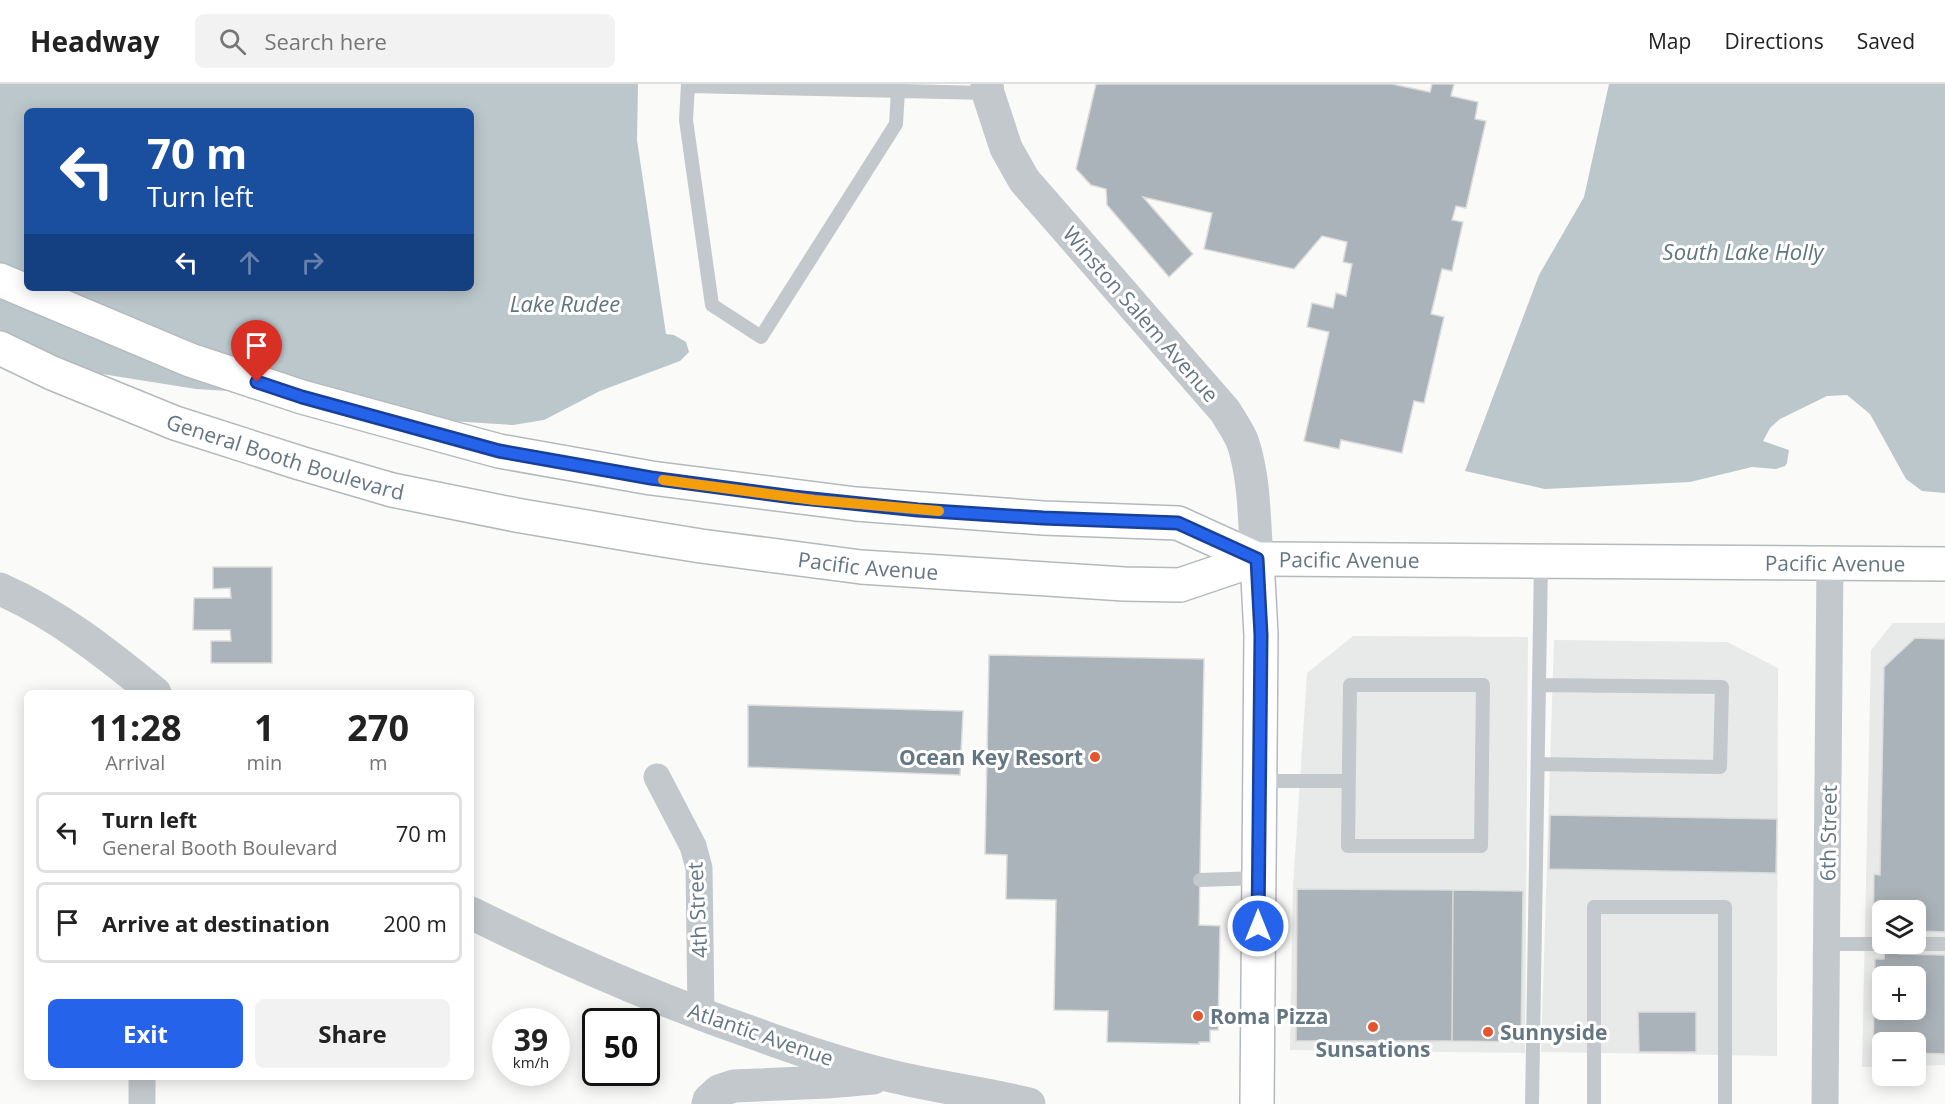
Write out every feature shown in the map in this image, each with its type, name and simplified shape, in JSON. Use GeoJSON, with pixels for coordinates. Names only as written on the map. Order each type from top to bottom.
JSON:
{"type":"FeatureCollection","features":[{"type":"Feature","properties":{"kind":"main road"},"geometry":{"type":"LineString","coordinates":[[0,280],[24,290]]}},
{"type":"Feature","properties":{"kind":"main road"},"geometry":{"type":"LineString","coordinates":[[26,291],[190,360],[302,397],[499,451],[651,478],[793,497],[918,510],[1178,523],[1257,559],[1261,635],[1257,1104]]}},
{"type":"Feature","properties":{"kind":"main road","name":"General Booth Boulevard"},"geometry":{"type":"LineString","coordinates":[[0,348],[51,373],[175,423],[300,463],[392,490],[582,526]]}},
{"type":"Feature","properties":{"kind":"main road","name":"Pacific Avenue"},"geometry":{"type":"LineString","coordinates":[[582,526],[701,546],[861,567],[1072,582],[1180,585],[1257,559],[1945,564]]}},
{"type":"Feature","properties":{"kind":"street","name":"Winston Salem Avenue"},"geometry":{"type":"LineString","coordinates":[[987,89],[1006,148],[1024,180],[1225,411],[1242,441],[1247,459],[1252,487],[1257,559]]}},
{"type":"Feature","properties":{"kind":"street","name":"6th Street"},"geometry":{"type":"LineString","coordinates":[[1825,1104],[1830,563]]}},
{"type":"Feature","properties":{"kind":"street"},"geometry":{"type":"LineString","coordinates":[[0,589],[36,606],[69,627],[149,690]]}},
{"type":"Feature","properties":{"kind":"street","name":"4th Street"},"geometry":{"type":"LineString","coordinates":[[657,777],[693,846],[699,868],[701,1015]]}},
{"type":"Feature","properties":{"kind":"street","name":"Atlantic Avenue"},"geometry":{"type":"LineString","coordinates":[[474,914],[565,958],[701,1015],[798,1049],[890,1076],[1029,1104]]}},
{"type":"Feature","properties":{"kind":"street"},"geometry":{"type":"LineString","coordinates":[[708,1104],[709,1100],[719,1091],[734,1086],[827,1082],[890,1076]]}},
{"type":"Feature","properties":{"kind":"street"},"geometry":{"type":"LineString","coordinates":[[142,1080],[142,1104]]}},
{"type":"Feature","properties":{"kind":"lane"},"geometry":{"type":"LineString","coordinates":[[898,91],[896,124],[761,338],[712,305],[686,120],[688,85],[898,91],[987,89]]}},
{"type":"Feature","properties":{"kind":"lane"},"geometry":{"type":"LineString","coordinates":[[1532,1104],[1541,562]]}},
{"type":"Feature","properties":{"kind":"lane"},"geometry":{"type":"LineString","coordinates":[[1350,685],[1483,685],[1481,846],[1348,846],[1349,781],[1350,685]]}},
{"type":"Feature","properties":{"kind":"lane"},"geometry":{"type":"LineString","coordinates":[[1538,764],[1720,767],[1722,687],[1540,685]]}},
{"type":"Feature","properties":{"kind":"lane"},"geometry":{"type":"LineString","coordinates":[[1260,781],[1349,781]]}},
{"type":"Feature","properties":{"kind":"lane"},"geometry":{"type":"LineString","coordinates":[[1200,880],[1259,878]]}},
{"type":"Feature","properties":{"kind":"lane"},"geometry":{"type":"LineString","coordinates":[[1594,1104],[1594,907],[1725,907],[1725,1104]]}},
{"type":"Feature","properties":{"kind":"lane"},"geometry":{"type":"LineString","coordinates":[[1926,942],[1944,940]]}},
{"type":"Feature","properties":{"kind":"lane"},"geometry":{"type":"LineString","coordinates":[[1827,944],[1872,944]]}},
{"type":"Feature","properties":{"kind":"shaded area"},"geometry":{"type":"Polygon","coordinates":[[[1893,623],[1945,623],[1945,1065],[1926,1066],[1926,1032],[1872,1032],[1872,1067],[1862,1067],[1871,650],[1893,623]]]}},
{"type":"Feature","properties":{"kind":"shaded area"},"geometry":{"type":"Polygon","coordinates":[[[1353,636],[1528,637],[1525,1053],[1290,1050],[1293,887],[1307,673],[1353,636]]]}},
{"type":"Feature","properties":{"kind":"shaded area"},"geometry":{"type":"Polygon","coordinates":[[[1554,640],[1727,642],[1778,668],[1777,1056],[1541,1052],[1554,640]]]}},
{"type":"Feature","properties":{"kind":"water","name":"Lake Rudee"},"geometry":{"type":"Polygon","coordinates":[[[0,84],[638,84],[637,140],[666,334],[674,335],[686,342],[689,352],[680,361],[600,391],[544,420],[513,425],[450,421],[278,394],[196,389],[39,364],[0,364],[0,84]]]}},
{"type":"Feature","properties":{"kind":"water","name":"South Lake Holly"},"geometry":{"type":"Polygon","coordinates":[[[1609,84],[1945,84],[1945,493],[1922,491],[1906,479],[1870,414],[1847,395],[1827,396],[1780,419],[1770,428],[1763,441],[1789,450],[1785,466],[1776,469],[1752,467],[1690,482],[1545,489],[1465,471],[1539,275],[1584,197],[1609,84]]]}},
{"type":"Feature","properties":{"kind":"building"},"geometry":{"type":"Polygon","coordinates":[[[1096,84],[1392,84],[1430,92],[1432,84],[1454,84],[1451,96],[1478,102],[1475,119],[1486,121],[1466,208],[1456,206],[1452,220],[1463,222],[1452,271],[1442,269],[1431,314],[1444,317],[1424,403],[1414,401],[1402,453],[1341,440],[1339,449],[1304,441],[1329,332],[1307,327],[1312,303],[1333,308],[1336,293],[1346,296],[1352,264],[1343,262],[1347,242],[1322,236],[1294,269],[1204,249],[1212,213],[1143,197],[1193,254],[1169,277],[1107,205],[1106,189],[1091,185],[1076,169],[1096,84]]]}},
{"type":"Feature","properties":{"kind":"building"},"geometry":{"type":"Polygon","coordinates":[[[213,567],[272,567],[272,663],[211,663],[211,641],[231,641],[230,630],[193,630],[194,598],[231,598],[230,588],[213,589],[213,567]]]}},
{"type":"Feature","properties":{"kind":"building"},"geometry":{"type":"Polygon","coordinates":[[[1915,638],[1945,639],[1945,932],[1926,931],[1926,900],[1874,900],[1874,874],[1880,875],[1884,667],[1915,638]]]}},
{"type":"Feature","properties":{"kind":"building","name":"Ocean Key Resort"},"geometry":{"type":"Polygon","coordinates":[[[989,655],[1204,659],[1199,925],[1220,926],[1218,1030],[1210,1030],[1210,1042],[1199,1042],[1199,1044],[1107,1042],[1108,1011],[1054,1010],[1056,900],[1006,899],[1007,855],[985,854],[989,655]]]}},
{"type":"Feature","properties":{"kind":"building"},"geometry":{"type":"Polygon","coordinates":[[[748,705],[963,711],[960,775],[748,767],[748,705]]]}},
{"type":"Feature","properties":{"kind":"building"},"geometry":{"type":"Polygon","coordinates":[[[1550,815],[1777,819],[1776,873],[1549,869],[1550,815]]]}},
{"type":"Feature","properties":{"kind":"building"},"geometry":{"type":"Polygon","coordinates":[[[1297,889],[1453,890],[1452,1041],[1296,1041],[1297,889]]]}},
{"type":"Feature","properties":{"kind":"building"},"geometry":{"type":"Polygon","coordinates":[[[1453,890],[1523,891],[1521,1042],[1452,1041],[1453,890]]]}},
{"type":"Feature","properties":{"kind":"building"},"geometry":{"type":"Polygon","coordinates":[[[1884,954],[1945,955],[1945,1054],[1926,1053],[1926,1032],[1873,1032],[1874,1020],[1926,1020],[1926,966],[1875,966],[1875,959],[1884,959],[1884,954]]]}},
{"type":"Feature","properties":{"kind":"building"},"geometry":{"type":"Polygon","coordinates":[[[1638,1012],[1696,1012],[1696,1052],[1639,1052],[1638,1012]]]}},
{"type":"Feature","properties":{"kind":"slow traffic"},"geometry":{"type":"LineString","coordinates":[[663,480],[814,500],[939,511]]}},
{"type":"Feature","properties":{"kind":"place","name":"Ocean Key Resort"},"geometry":{"type":"Point","coordinates":[1095,757]}},
{"type":"Feature","properties":{"kind":"place","name":"Roma Pizza"},"geometry":{"type":"Point","coordinates":[1198,1016]}},
{"type":"Feature","properties":{"kind":"place","name":"Sunsations"},"geometry":{"type":"Point","coordinates":[1373,1027]}},
{"type":"Feature","properties":{"kind":"place","name":"Sunnyside"},"geometry":{"type":"Point","coordinates":[1488,1032]}},
{"type":"Feature","properties":{"kind":"route"},"geometry":{"type":"LineString","coordinates":[[257,382],[302,397],[499,451],[651,478],[793,497],[918,510],[1178,523],[1257,559],[1261,635],[1258,926]]}}]}
